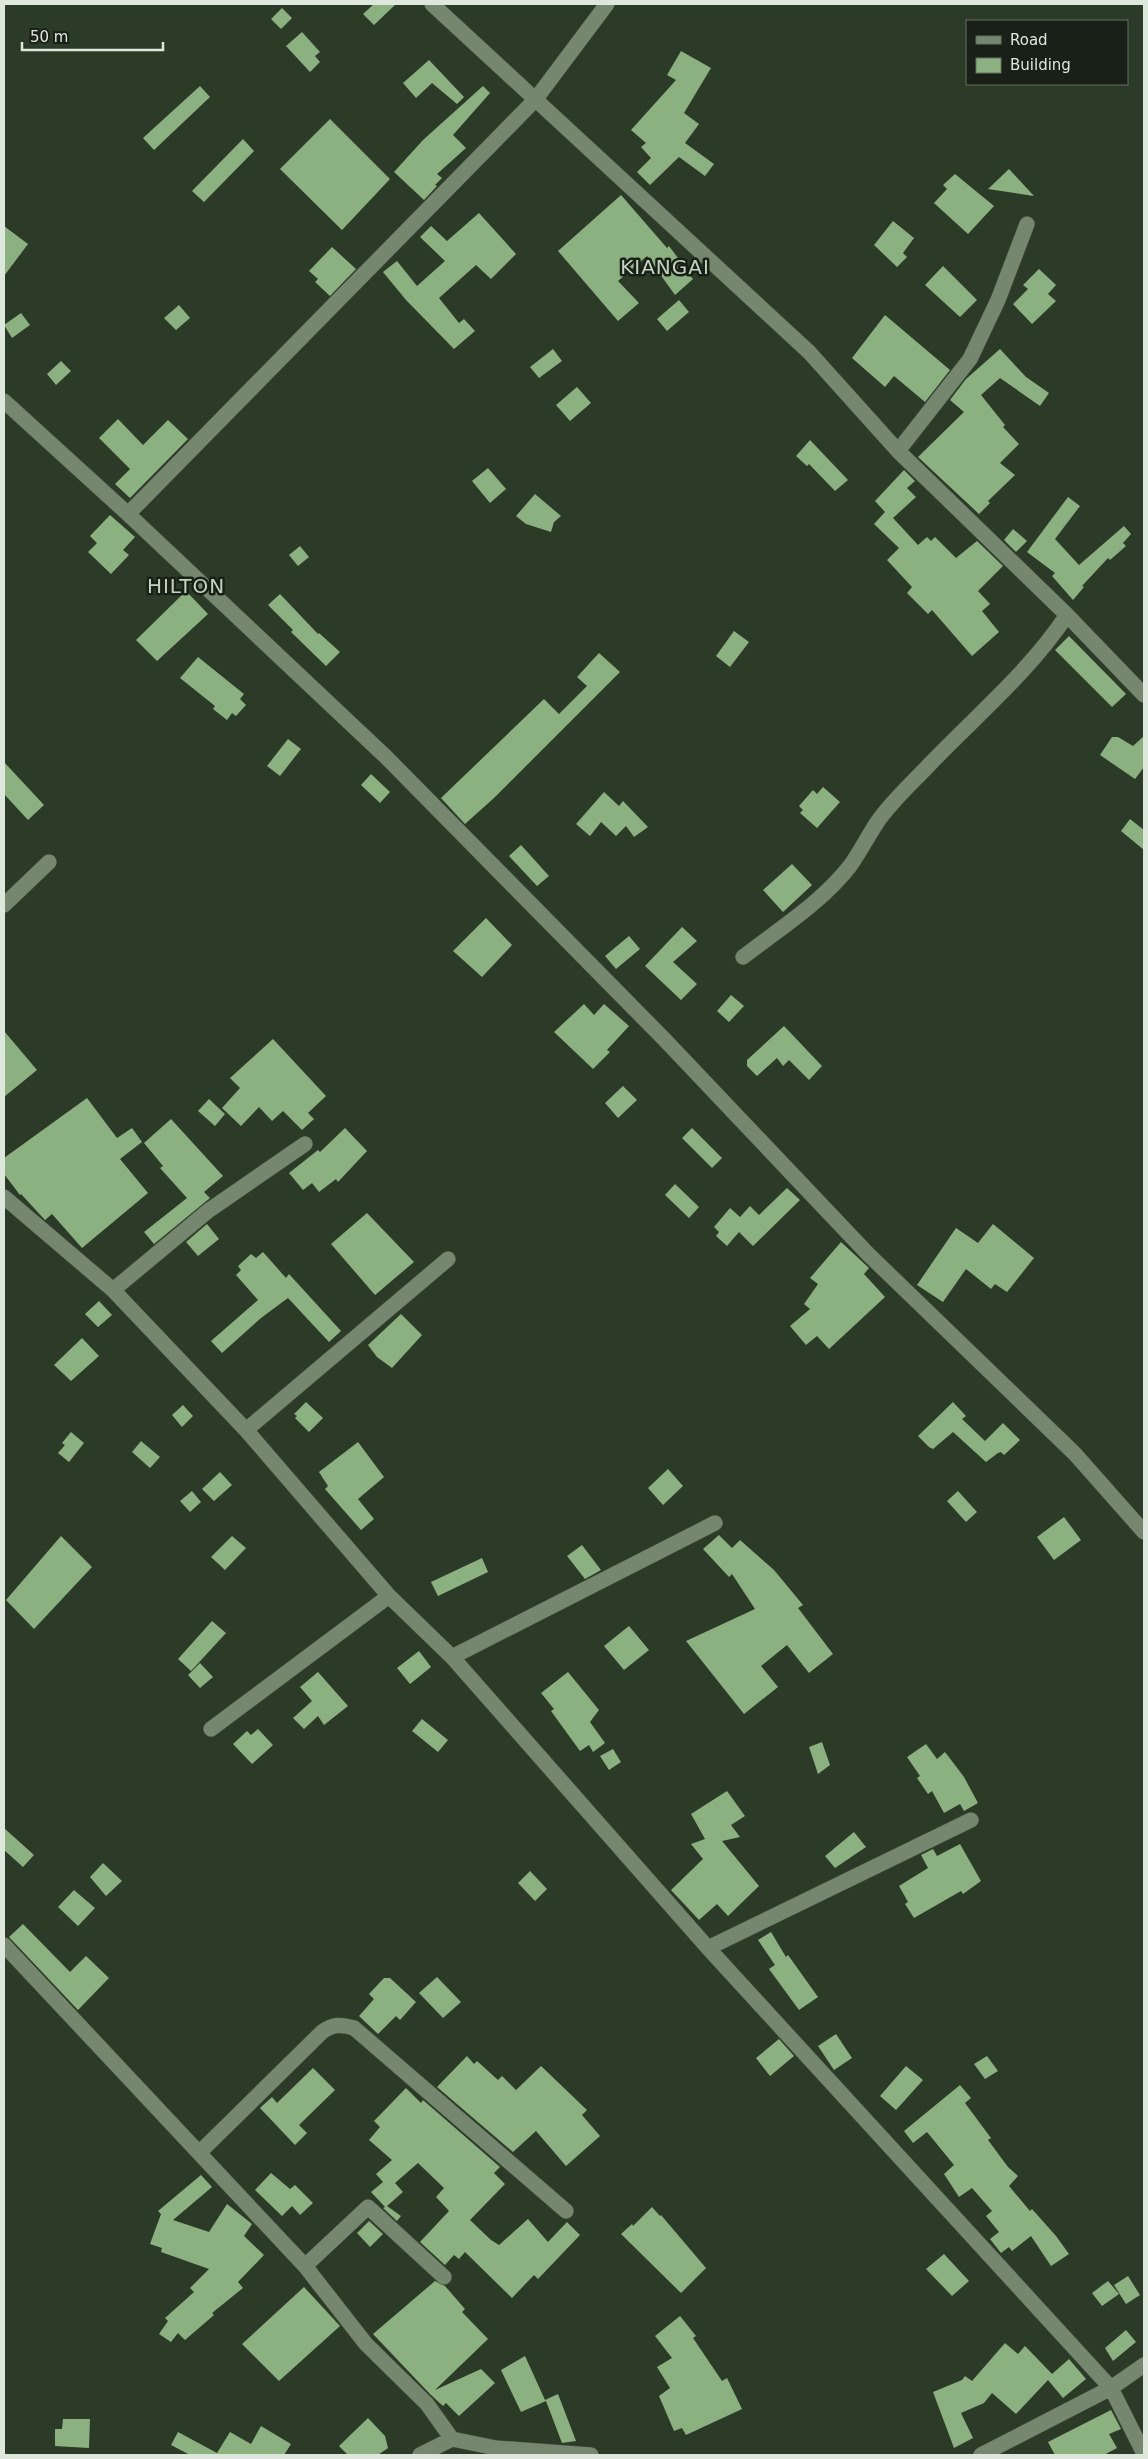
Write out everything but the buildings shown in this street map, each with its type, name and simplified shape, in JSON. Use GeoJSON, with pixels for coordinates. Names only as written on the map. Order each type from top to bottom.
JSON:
{"type":"FeatureCollection","features":[{"type":"Feature","properties":{"kind":"street"},"geometry":{"type":"LineString","coordinates":[[432,4],[809,352],[898,451],[1067,615],[1144,695]]}},
{"type":"Feature","properties":{"kind":"street"},"geometry":{"type":"LineString","coordinates":[[128,514],[535,100],[607,4]]}},
{"type":"Feature","properties":{"kind":"street"},"geometry":{"type":"LineString","coordinates":[[898,451],[970,359],[998,300],[1027,224]]}},
{"type":"Feature","properties":{"kind":"street"},"geometry":{"type":"LineString","coordinates":[[4,401],[128,514],[393,764],[665,1040],[868,1254],[1075,1454],[1144,1532]]}},
{"type":"Feature","properties":{"kind":"street"},"geometry":{"type":"LineString","coordinates":[[743,957],[805,910],[850,866],[879,820],[895,801],[981,711],[1016,680],[1067,615]]}},
{"type":"Feature","properties":{"kind":"street"},"geometry":{"type":"LineString","coordinates":[[4,905],[49,862]]}},
{"type":"Feature","properties":{"kind":"street"},"geometry":{"type":"LineString","coordinates":[[113,1290],[208,1211],[305,1144]]}},
{"type":"Feature","properties":{"kind":"street"},"geometry":{"type":"LineString","coordinates":[[4,1197],[113,1290],[246,1430],[389,1596],[452,1657],[708,1948],[1111,2388],[1144,2454]]}},
{"type":"Feature","properties":{"kind":"street"},"geometry":{"type":"LineString","coordinates":[[246,1430],[448,1259]]}},
{"type":"Feature","properties":{"kind":"street"},"geometry":{"type":"LineString","coordinates":[[452,1657],[715,1523]]}},
{"type":"Feature","properties":{"kind":"street"},"geometry":{"type":"LineString","coordinates":[[211,1729],[389,1596]]}},
{"type":"Feature","properties":{"kind":"street"},"geometry":{"type":"LineString","coordinates":[[708,1948],[971,1820]]}},
{"type":"Feature","properties":{"kind":"street"},"geometry":{"type":"LineString","coordinates":[[4,1945],[305,2266],[366,2344],[427,2404],[452,2439]]}},
{"type":"Feature","properties":{"kind":"street"},"geometry":{"type":"LineString","coordinates":[[199,2153],[322,2032],[331,2026],[342,2024],[354,2028],[566,2212]]}},
{"type":"Feature","properties":{"kind":"street"},"geometry":{"type":"LineString","coordinates":[[305,2266],[368,2207],[444,2277]]}},
{"type":"Feature","properties":{"kind":"street"},"geometry":{"type":"LineString","coordinates":[[981,2455],[1111,2388],[1144,2365]]}},
{"type":"Feature","properties":{"kind":"street"},"geometry":{"type":"LineString","coordinates":[[420,2455],[452,2439],[496,2448],[591,2455]]}},
{"type":"Feature","properties":{"kind":"district","name":"KIANGAI"},"geometry":{"type":"Point","coordinates":[665,267]}},
{"type":"Feature","properties":{"kind":"district","name":"HILTON"},"geometry":{"type":"Point","coordinates":[186,586]}}]}
